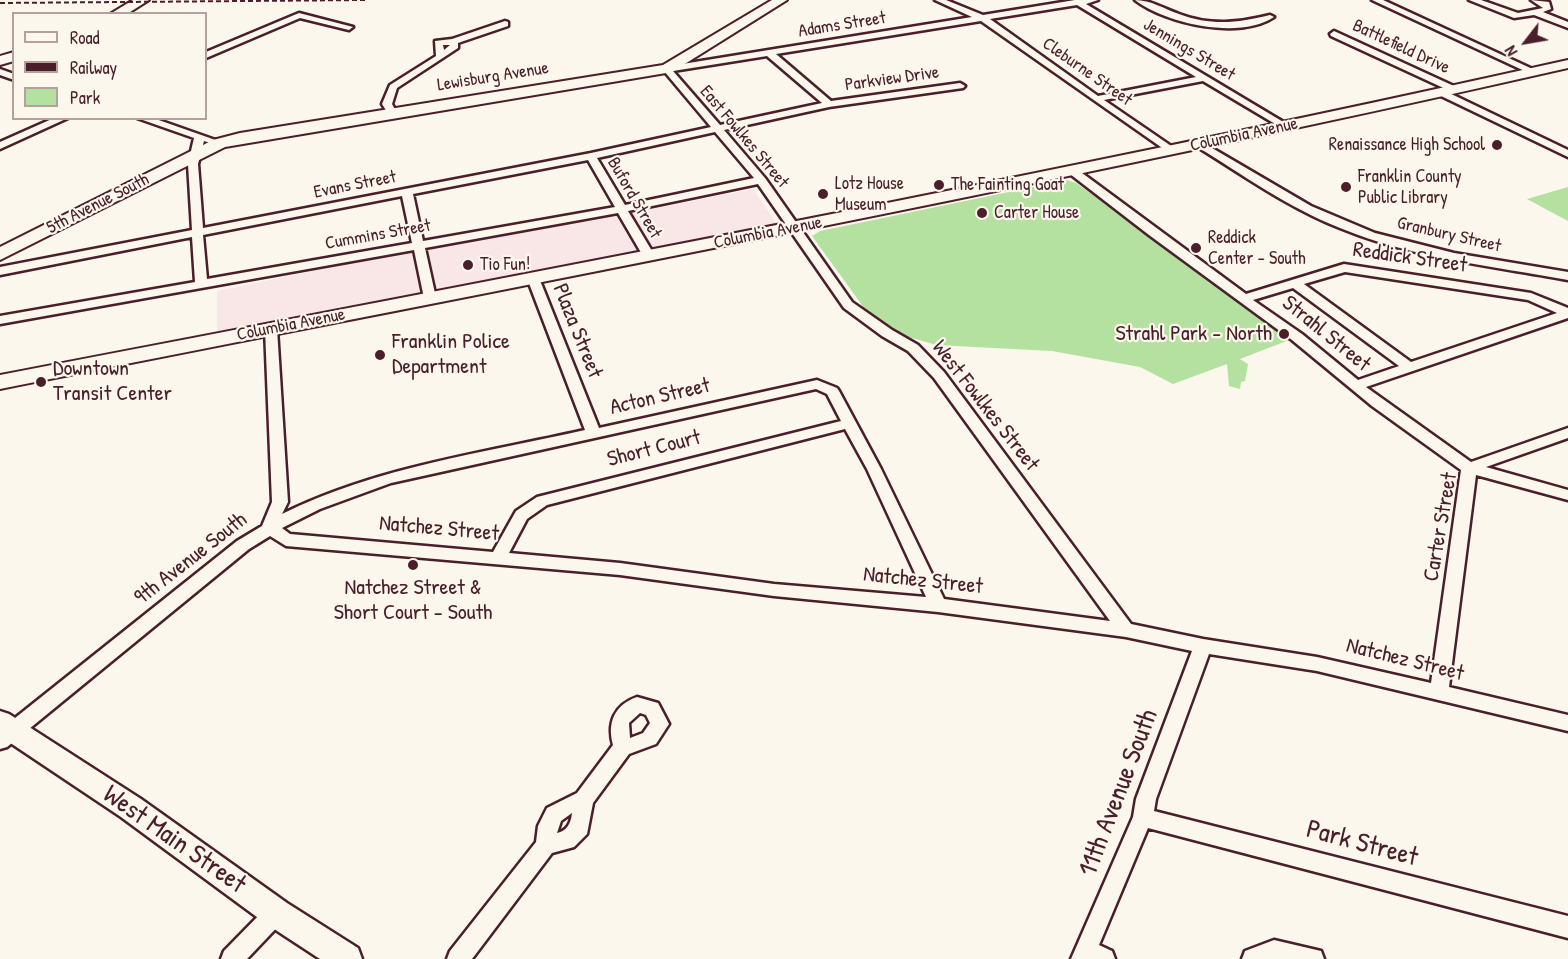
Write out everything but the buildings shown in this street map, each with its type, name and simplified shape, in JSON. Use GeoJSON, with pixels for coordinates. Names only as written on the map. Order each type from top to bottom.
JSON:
{"type":"FeatureCollection","features":[{"type":"Feature","properties":{"kind":"main road","name":"Lewisburg Avenue"},"geometry":{"type":"LineString","coordinates":[[198,145],[667,69],[781,0]]}},
{"type":"Feature","properties":{"kind":"main road"},"geometry":{"type":"LineString","coordinates":[[120,12],[141,1]]}},
{"type":"Feature","properties":{"kind":"main road","name":"Columbia Avenue"},"geometry":{"type":"LineString","coordinates":[[0,382],[1074,172],[1568,64]]}},
{"type":"Feature","properties":{"kind":"main road","name":"5th Avenue South"},"geometry":{"type":"LineString","coordinates":[[0,254],[198,145]]}},
{"type":"Feature","properties":{"kind":"main road","name":"West Main Street"},"geometry":{"type":"LineString","coordinates":[[4,731],[131,808],[276,913],[347,959]]}},
{"type":"Feature","properties":{"kind":"street","name":"Cleburne Street"},"geometry":{"type":"LineString","coordinates":[[939,0],[984,19],[1172,150]]}},
{"type":"Feature","properties":{"kind":"street","name":"Adams Street"},"geometry":{"type":"LineString","coordinates":[[667,69],[1094,0]]}},
{"type":"Feature","properties":{"kind":"street"},"geometry":{"type":"LineString","coordinates":[[1138,0],[1173,16],[1216,27],[1245,25],[1270,17]]}},
{"type":"Feature","properties":{"kind":"street"},"geometry":{"type":"LineString","coordinates":[[1376,0],[1534,72]]}},
{"type":"Feature","properties":{"kind":"street"},"geometry":{"type":"LineString","coordinates":[[1473,0],[1508,15],[1517,16],[1548,7],[1534,0]]}},
{"type":"Feature","properties":{"kind":"street","name":"Jennings Street"},"geometry":{"type":"LineString","coordinates":[[1077,3],[1285,126]]}},
{"type":"Feature","properties":{"kind":"street"},"geometry":{"type":"LineString","coordinates":[[1535,12],[1568,25]]}},
{"type":"Feature","properties":{"kind":"street"},"geometry":{"type":"LineString","coordinates":[[207,56],[299,15],[349,27]]}},
{"type":"Feature","properties":{"kind":"street"},"geometry":{"type":"LineString","coordinates":[[392,113],[387,104],[393,87],[441,57],[455,46],[453,42],[505,24]]}},
{"type":"Feature","properties":{"kind":"street","name":"Battlefield Drive"},"geometry":{"type":"LineString","coordinates":[[1334,34],[1568,154]]}},
{"type":"Feature","properties":{"kind":"street","name":"Parkview Drive"},"geometry":{"type":"LineString","coordinates":[[769,53],[829,104]]}},
{"type":"Feature","properties":{"kind":"street","name":"East Fowlkes Street"},"geometry":{"type":"LineString","coordinates":[[667,69],[761,180],[795,227]]}},
{"type":"Feature","properties":{"kind":"street"},"geometry":{"type":"LineString","coordinates":[[1096,99],[1205,78]]}},
{"type":"Feature","properties":{"kind":"street","name":"Parkview Drive"},"geometry":{"type":"LineString","coordinates":[[717,130],[829,104],[960,86]]}},
{"type":"Feature","properties":{"kind":"street"},"geometry":{"type":"LineString","coordinates":[[0,146],[58,120]]}},
{"type":"Feature","properties":{"kind":"street"},"geometry":{"type":"LineString","coordinates":[[146,120],[198,145],[194,164],[201,285]]}},
{"type":"Feature","properties":{"kind":"street","name":"Evans Street"},"geometry":{"type":"LineString","coordinates":[[0,271],[717,130]]}},
{"type":"Feature","properties":{"kind":"street","name":"Granbury Street"},"geometry":{"type":"LineString","coordinates":[[1200,144],[1292,201],[1346,226],[1405,246],[1467,261],[1568,276]]}},
{"type":"Feature","properties":{"kind":"street","name":"Buford Street"},"geometry":{"type":"LineString","coordinates":[[591,156],[649,256]]}},
{"type":"Feature","properties":{"kind":"street","name":"Strahl Street"},"geometry":{"type":"LineString","coordinates":[[1074,172],[1153,233],[1298,337],[1355,386],[1468,468],[1568,495]]}},
{"type":"Feature","properties":{"kind":"street","name":"Cummins Street"},"geometry":{"type":"LineString","coordinates":[[0,320],[622,209],[761,180]]}},
{"type":"Feature","properties":{"kind":"street"},"geometry":{"type":"LineString","coordinates":[[406,192],[420,245],[430,298]]}},
{"type":"Feature","properties":{"kind":"street","name":"West Fowlkes Street"},"geometry":{"type":"LineString","coordinates":[[795,227],[848,305],[887,333],[913,348],[939,375],[1126,630]]}},
{"type":"Feature","properties":{"kind":"street","name":"Reddick Street"},"geometry":{"type":"LineString","coordinates":[[1246,298],[1344,268],[1530,297],[1567,314]]}},
{"type":"Feature","properties":{"kind":"street","name":"Plaza Street"},"geometry":{"type":"LineString","coordinates":[[533,278],[594,434]]}},
{"type":"Feature","properties":{"kind":"street"},"geometry":{"type":"LineString","coordinates":[[1294,283],[1409,367]]}},
{"type":"Feature","properties":{"kind":"street"},"geometry":{"type":"LineString","coordinates":[[1355,386],[1567,314]]}},
{"type":"Feature","properties":{"kind":"street","name":"9th Avenue South"},"geometry":{"type":"LineString","coordinates":[[4,731],[269,527],[280,502],[271,329]]}},
{"type":"Feature","properties":{"kind":"street","name":"Acton Street"},"geometry":{"type":"LineString","coordinates":[[269,527],[304,508],[383,479],[817,384],[832,391],[874,469],[938,605]]}},
{"type":"Feature","properties":{"kind":"street","name":"Short Court"},"geometry":{"type":"LineString","coordinates":[[498,558],[521,516],[542,501],[848,424]]}},
{"type":"Feature","properties":{"kind":"street","name":"Carter Street"},"geometry":{"type":"LineString","coordinates":[[1439,694],[1468,468],[1568,433]]}},
{"type":"Feature","properties":{"kind":"street","name":"Natchez Street"},"geometry":{"type":"LineString","coordinates":[[269,527],[286,540],[621,570],[774,590],[938,605],[1126,630],[1203,646],[1317,664],[1568,723]]}},
{"type":"Feature","properties":{"kind":"street","name":"11th Avenue South"},"geometry":{"type":"LineString","coordinates":[[1091,956],[1203,646]]}},
{"type":"Feature","properties":{"kind":"street"},"geometry":{"type":"LineString","coordinates":[[458,959],[546,845],[567,840],[580,827],[584,800],[623,747]]}},
{"type":"Feature","properties":{"kind":"street","name":"Park Street"},"geometry":{"type":"LineString","coordinates":[[1143,817],[1568,927]]}},
{"type":"Feature","properties":{"kind":"street"},"geometry":{"type":"LineString","coordinates":[[232,959],[276,913]]}},
{"type":"Feature","properties":{"kind":"street"},"geometry":{"type":"LineString","coordinates":[[1253,959],[1274,951],[1313,959]]}},
{"type":"Feature","properties":{"kind":"shaded area"},"geometry":{"type":"Polygon","coordinates":[[[753,189],[777,224],[488,282],[217,332],[217,291],[356,262],[537,228],[591,221],[753,189]]]}},
{"type":"Feature","properties":{"kind":"green space"},"geometry":{"type":"Polygon","coordinates":[[[1067,180],[1076,183],[1297,337],[1240,359],[1248,364],[1245,381],[1241,382],[1240,389],[1229,386],[1227,364],[1173,384],[1140,367],[1052,351],[936,345],[909,337],[867,312],[812,236],[820,231],[1067,180]]]}},
{"type":"Feature","properties":{"kind":"green space"},"geometry":{"type":"Polygon","coordinates":[[[1568,187],[1568,221],[1527,199],[1568,187]]]}},
{"type":"Feature","properties":{"kind":"railway"},"geometry":{"type":"LineString","coordinates":[[0,3],[367,0]]}},
{"type":"Feature","properties":{"kind":"place","name":"Renaissance High School"},"geometry":{"type":"Point","coordinates":[1497,145]}},
{"type":"Feature","properties":{"kind":"place","name":"The Fainting Goat"},"geometry":{"type":"Point","coordinates":[939,185]}},
{"type":"Feature","properties":{"kind":"place","name":"Franklin County Public Library"},"geometry":{"type":"Point","coordinates":[1346,187]}},
{"type":"Feature","properties":{"kind":"place","name":"Lotz House Museum"},"geometry":{"type":"Point","coordinates":[823,194]}},
{"type":"Feature","properties":{"kind":"place","name":"Carter House"},"geometry":{"type":"Point","coordinates":[982,213]}},
{"type":"Feature","properties":{"kind":"place","name":"Reddick Center - South"},"geometry":{"type":"Point","coordinates":[1196,248]}},
{"type":"Feature","properties":{"kind":"place","name":"Tio Fun!"},"geometry":{"type":"Point","coordinates":[468,265]}},
{"type":"Feature","properties":{"kind":"place","name":"Strahl Park - North"},"geometry":{"type":"Point","coordinates":[1284,334]}},
{"type":"Feature","properties":{"kind":"place","name":"Franklin Police Department"},"geometry":{"type":"Point","coordinates":[380,355]}},
{"type":"Feature","properties":{"kind":"place","name":"Downtown Transit Center"},"geometry":{"type":"Point","coordinates":[41,382]}},
{"type":"Feature","properties":{"kind":"place","name":"Natchez Street & Short Court - South"},"geometry":{"type":"Point","coordinates":[413,565]}}]}
